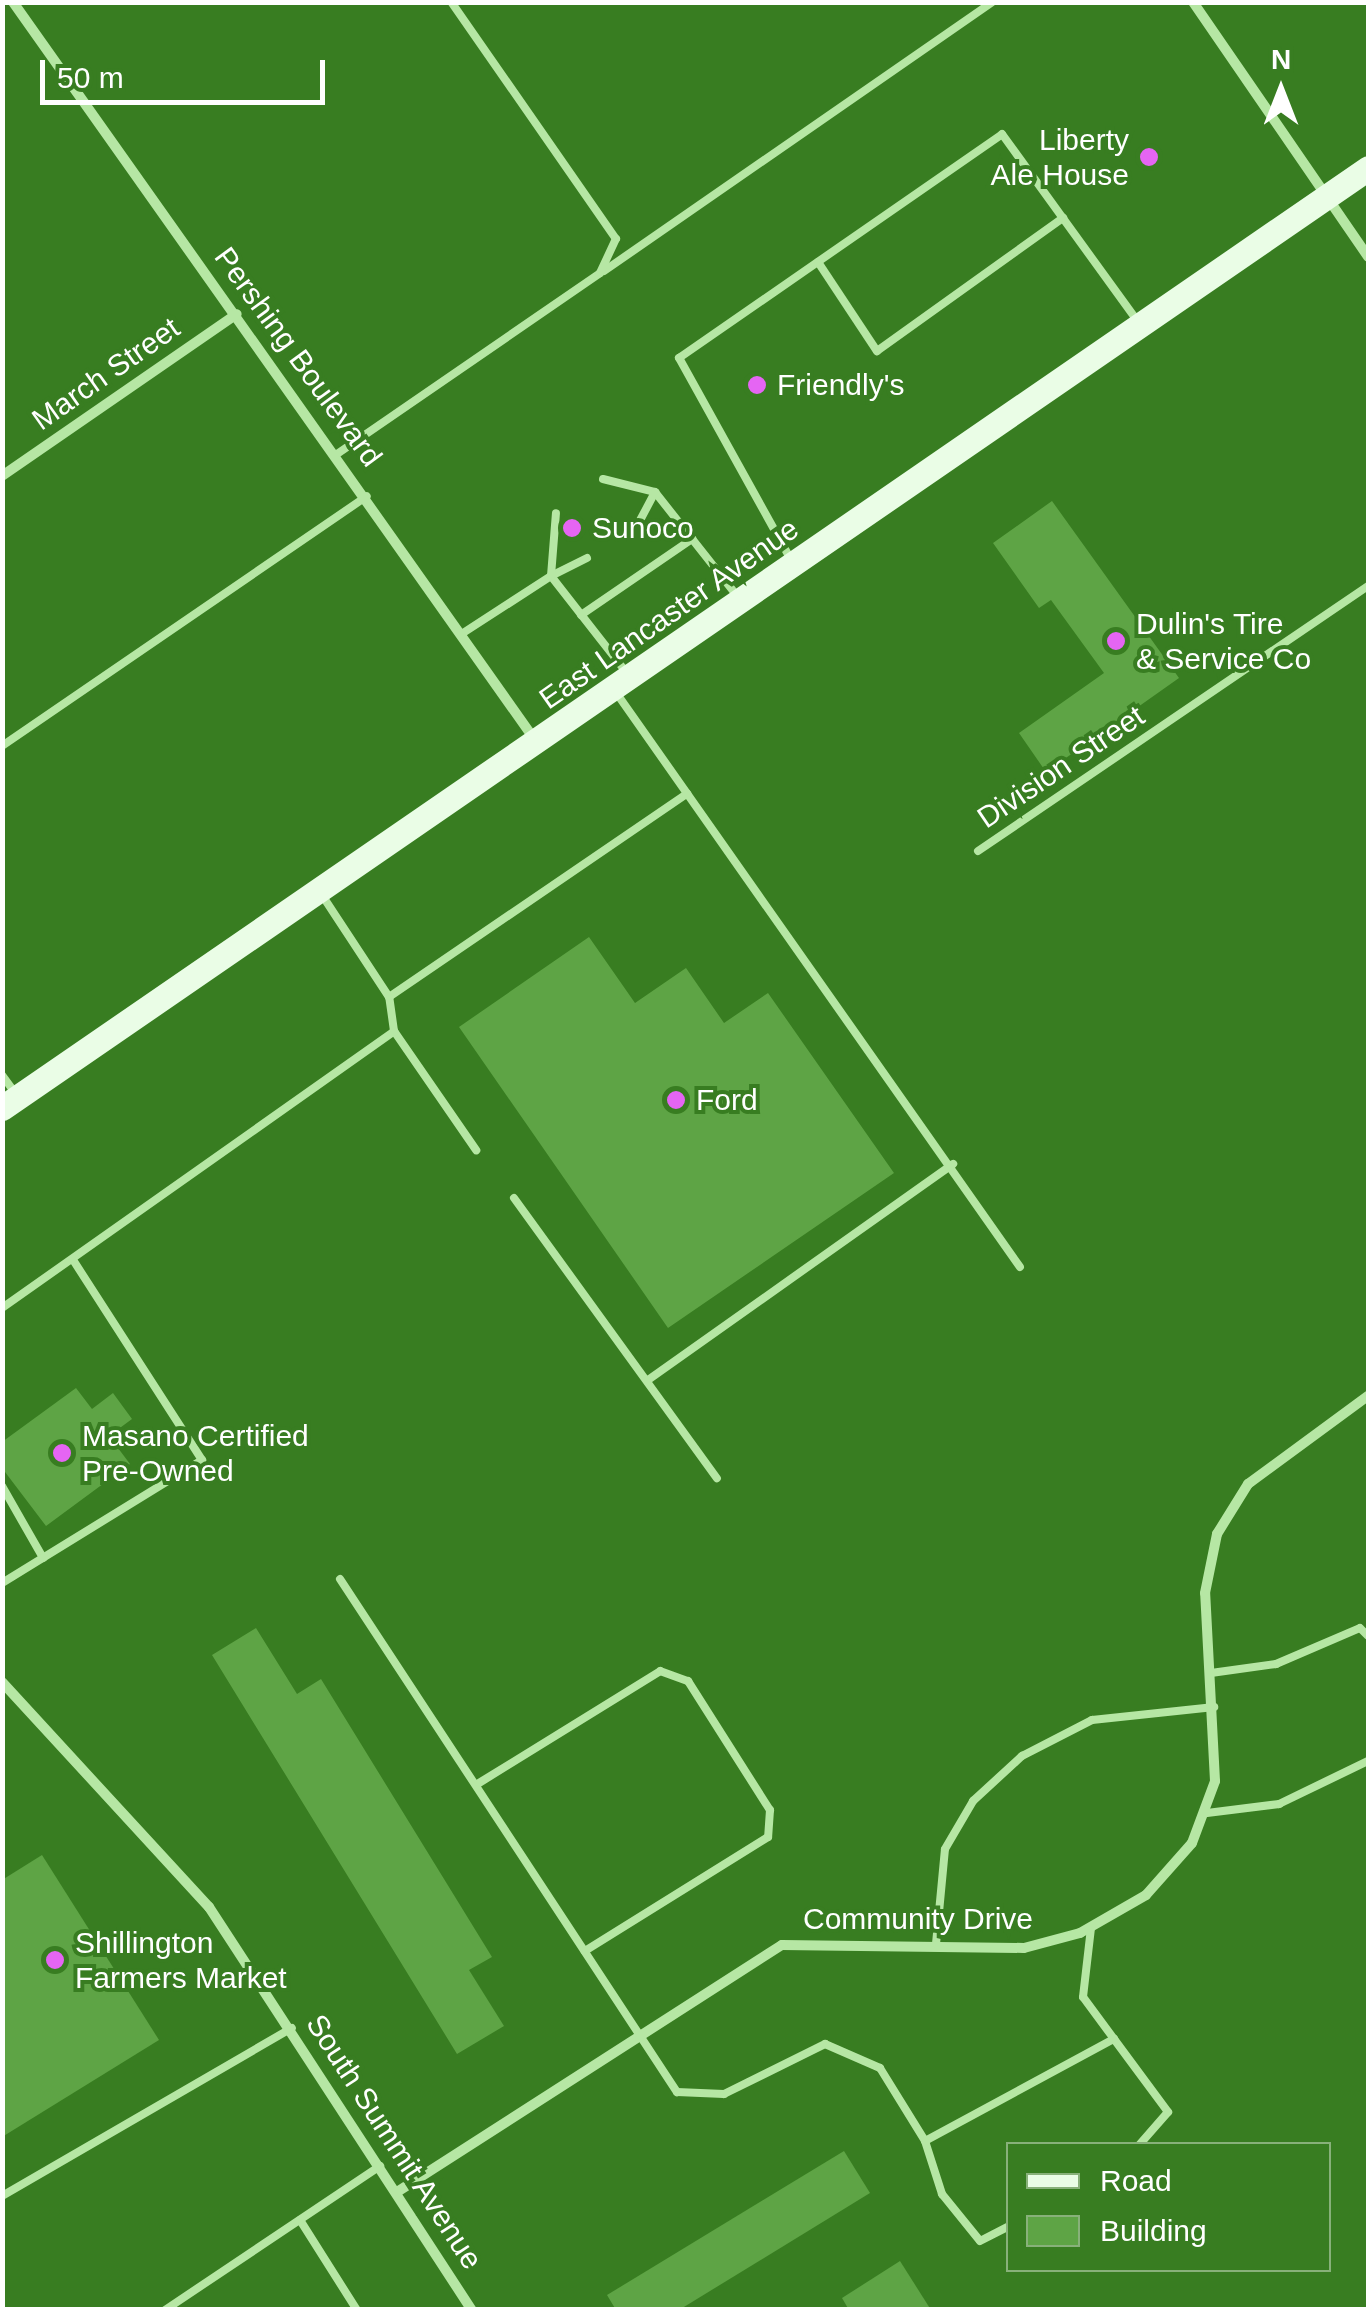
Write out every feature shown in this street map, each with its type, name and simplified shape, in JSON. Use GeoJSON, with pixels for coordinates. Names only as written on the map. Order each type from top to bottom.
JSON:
{"type":"FeatureCollection","features":[{"type":"Feature","properties":{"kind":"main road","name":"East Lancaster Avenue"},"geometry":{"type":"LineString","coordinates":[[10,1103],[624,685],[1368,168]]}},
{"type":"Feature","properties":{"kind":"street","name":"Pershing Boulevard"},"geometry":{"type":"LineString","coordinates":[[13,2],[368,496],[538,744]]}},
{"type":"Feature","properties":{"kind":"street"},"geometry":{"type":"LineString","coordinates":[[1193,2],[1368,257]]}},
{"type":"Feature","properties":{"kind":"street","name":"March Street"},"geometry":{"type":"LineString","coordinates":[[2,476],[237,314]]}},
{"type":"Feature","properties":{"kind":"street","name":"Community Drive"},"geometry":{"type":"LineString","coordinates":[[398,2192],[782,1945],[1024,1948],[1091,1928],[1172,1871],[1207,1812],[1214,1707],[1208,1564],[1231,1506],[1277,1458],[1368,1396]]}},
{"type":"Feature","properties":{"kind":"street","name":"South Summit Avenue"},"geometry":{"type":"LineString","coordinates":[[2,1682],[209,1906],[472,2310]]}},
{"type":"Feature","properties":{"kind":"lane"},"geometry":{"type":"LineString","coordinates":[[452,2],[616,239],[600,273]]}},
{"type":"Feature","properties":{"kind":"lane"},"geometry":{"type":"LineString","coordinates":[[337,454],[992,2]]}},
{"type":"Feature","properties":{"kind":"lane"},"geometry":{"type":"LineString","coordinates":[[794,567],[678,358],[1002,134],[1142,327]]}},
{"type":"Feature","properties":{"kind":"lane"},"geometry":{"type":"LineString","coordinates":[[818,262],[877,352],[1063,218]]}},
{"type":"Feature","properties":{"kind":"lane"},"geometry":{"type":"LineString","coordinates":[[603,479],[656,492],[742,603]]}},
{"type":"Feature","properties":{"kind":"lane"},"geometry":{"type":"LineString","coordinates":[[636,526],[656,492]]}},
{"type":"Feature","properties":{"kind":"lane"},"geometry":{"type":"LineString","coordinates":[[2,746],[368,496]]}},
{"type":"Feature","properties":{"kind":"lane"},"geometry":{"type":"LineString","coordinates":[[556,513],[551,576],[582,615],[687,794],[952,1164],[1020,1267]]}},
{"type":"Feature","properties":{"kind":"lane"},"geometry":{"type":"LineString","coordinates":[[582,615],[692,539]]}},
{"type":"Feature","properties":{"kind":"lane"},"geometry":{"type":"LineString","coordinates":[[462,633],[551,576],[587,558]]}},
{"type":"Feature","properties":{"kind":"lane","name":"Division Street"},"geometry":{"type":"LineString","coordinates":[[978,851],[1368,586]]}},
{"type":"Feature","properties":{"kind":"lane"},"geometry":{"type":"LineString","coordinates":[[389,996],[687,794]]}},
{"type":"Feature","properties":{"kind":"lane"},"geometry":{"type":"LineString","coordinates":[[320,892],[389,996],[394,1031],[476,1150]]}},
{"type":"Feature","properties":{"kind":"lane"},"geometry":{"type":"LineString","coordinates":[[2,1308],[394,1031]]}},
{"type":"Feature","properties":{"kind":"lane"},"geometry":{"type":"LineString","coordinates":[[2,1074],[10,1103]]}},
{"type":"Feature","properties":{"kind":"lane"},"geometry":{"type":"LineString","coordinates":[[648,1380],[952,1164]]}},
{"type":"Feature","properties":{"kind":"lane"},"geometry":{"type":"LineString","coordinates":[[514,1198],[717,1478]]}},
{"type":"Feature","properties":{"kind":"lane"},"geometry":{"type":"LineString","coordinates":[[2,1584],[202,1460],[73,1260]]}},
{"type":"Feature","properties":{"kind":"lane"},"geometry":{"type":"LineString","coordinates":[[2,1486],[43,1558]]}},
{"type":"Feature","properties":{"kind":"lane"},"geometry":{"type":"LineString","coordinates":[[340,1579],[478,1783],[677,2092],[724,2094],[824,2044],[880,2068],[924,2141],[942,2194],[980,2241],[1006,2228]]}},
{"type":"Feature","properties":{"kind":"lane"},"geometry":{"type":"LineString","coordinates":[[1210,1673],[1276,1664],[1360,1628],[1368,1636]]}},
{"type":"Feature","properties":{"kind":"lane"},"geometry":{"type":"LineString","coordinates":[[478,1783],[660,1670],[688,1681],[760,1794],[770,1810],[768,1837],[585,1951]]}},
{"type":"Feature","properties":{"kind":"lane"},"geometry":{"type":"LineString","coordinates":[[936,1944],[945,1848],[973,1801],[1022,1756],[1107,1716],[1214,1707]]}},
{"type":"Feature","properties":{"kind":"lane"},"geometry":{"type":"LineString","coordinates":[[1207,1812],[1279,1804],[1368,1761]]}},
{"type":"Feature","properties":{"kind":"lane"},"geometry":{"type":"LineString","coordinates":[[1091,1928],[1084,1997],[1168,2112],[1142,2142]]}},
{"type":"Feature","properties":{"kind":"lane"},"geometry":{"type":"LineString","coordinates":[[2,2196],[292,2028]]}},
{"type":"Feature","properties":{"kind":"lane"},"geometry":{"type":"LineString","coordinates":[[924,2141],[1114,2038]]}},
{"type":"Feature","properties":{"kind":"lane"},"geometry":{"type":"LineString","coordinates":[[165,2310],[380,2166]]}},
{"type":"Feature","properties":{"kind":"lane"},"geometry":{"type":"LineString","coordinates":[[300,2220],[356,2310]]}},
{"type":"Feature","properties":{"kind":"building","name":"Dulin's Tire & Service Co"},"geometry":{"type":"Polygon","coordinates":[[[1052,501],[1179,678],[1046,772],[1019,733],[1104,673],[1051,600],[1039,608],[993,543],[1052,501]]]}},
{"type":"Feature","properties":{"kind":"building","name":"Ford"},"geometry":{"type":"Polygon","coordinates":[[[589,937],[635,1003],[686,968],[724,1023],[768,993],[894,1173],[668,1328],[459,1027],[589,937]]]}},
{"type":"Feature","properties":{"kind":"building","name":"Masano Certified Pre-Owned"},"geometry":{"type":"Polygon","coordinates":[[[76,1388],[92,1409],[113,1393],[132,1419],[109,1436],[130,1464],[46,1526],[2,1468],[2,1442],[76,1388]]]}},
{"type":"Feature","properties":{"kind":"building"},"geometry":{"type":"Polygon","coordinates":[[[256,1628],[297,1694],[321,1679],[492,1957],[469,1970],[504,2026],[457,2054],[212,1655],[256,1628]]]}},
{"type":"Feature","properties":{"kind":"building","name":"Shillington Farmers Market"},"geometry":{"type":"Polygon","coordinates":[[[42,1855],[159,2040],[2,2137],[2,1880],[42,1855]]]}},
{"type":"Feature","properties":{"kind":"building"},"geometry":{"type":"Polygon","coordinates":[[[844,2151],[870,2193],[679,2310],[616,2310],[607,2295],[844,2151]]]}},
{"type":"Feature","properties":{"kind":"building"},"geometry":{"type":"Polygon","coordinates":[[[900,2261],[931,2310],[849,2310],[842,2298],[900,2261]]]}},
{"type":"Feature","properties":{"kind":"place","name":"Liberty Ale House"},"geometry":{"type":"Point","coordinates":[1149,157]}},
{"type":"Feature","properties":{"kind":"place","name":"Friendly's"},"geometry":{"type":"Point","coordinates":[757,385]}},
{"type":"Feature","properties":{"kind":"place","name":"Sunoco"},"geometry":{"type":"Point","coordinates":[572,528]}},
{"type":"Feature","properties":{"kind":"place","name":"Dulin's Tire & Service Co"},"geometry":{"type":"Point","coordinates":[1116,641]}},
{"type":"Feature","properties":{"kind":"place","name":"Ford"},"geometry":{"type":"Point","coordinates":[676,1100]}},
{"type":"Feature","properties":{"kind":"place","name":"Masano Certified Pre-Owned"},"geometry":{"type":"Point","coordinates":[62,1453]}},
{"type":"Feature","properties":{"kind":"place","name":"Shillington Farmers Market"},"geometry":{"type":"Point","coordinates":[55,1960]}}]}
